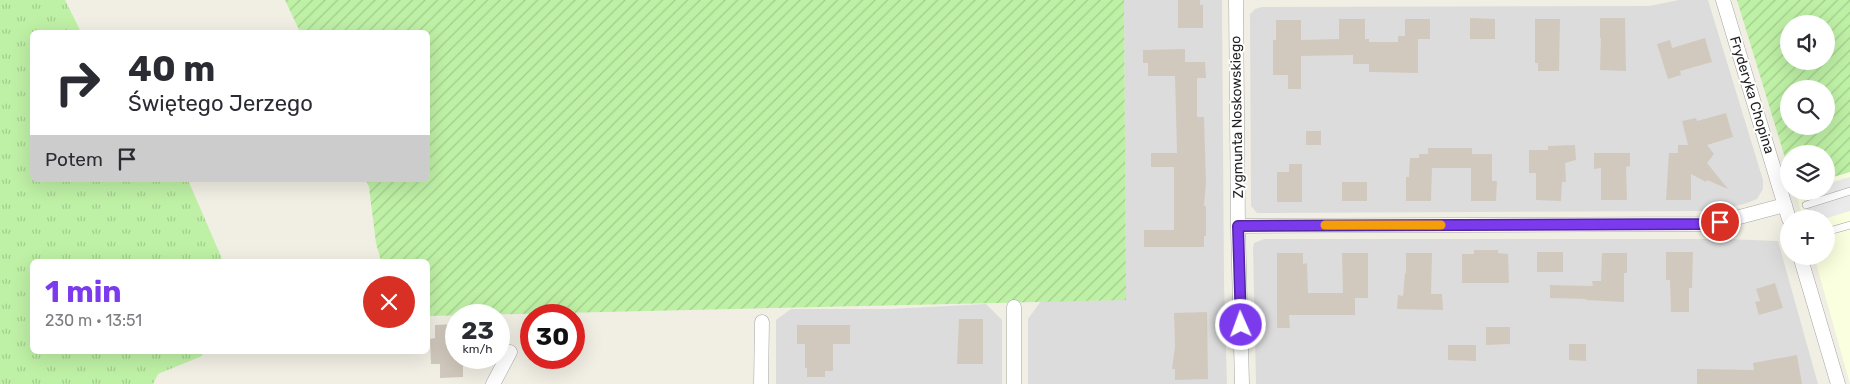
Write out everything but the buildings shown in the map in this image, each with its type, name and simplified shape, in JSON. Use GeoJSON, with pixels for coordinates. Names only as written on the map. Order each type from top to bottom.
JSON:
{"type":"FeatureCollection","features":[{"type":"Feature","properties":{"kind":"street","name":"Zygmunta Noskowskiego"},"geometry":{"type":"LineString","coordinates":[[1236,0],[1238,226],[1242,384]]}},
{"type":"Feature","properties":{"kind":"street","name":"Fryderyka Chopina"},"geometry":{"type":"LineString","coordinates":[[1723,0],[1786,210]]}},
{"type":"Feature","properties":{"kind":"street"},"geometry":{"type":"LineString","coordinates":[[1238,226],[1708,224],[1732,220],[1785,205]]}},
{"type":"Feature","properties":{"kind":"street"},"geometry":{"type":"LineString","coordinates":[[1803,265],[1838,384]]}},
{"type":"Feature","properties":{"kind":"street"},"geometry":{"type":"LineString","coordinates":[[1014,307],[1014,384]]}},
{"type":"Feature","properties":{"kind":"street"},"geometry":{"type":"LineString","coordinates":[[761,384],[762,322]]}},
{"type":"Feature","properties":{"kind":"street"},"geometry":{"type":"LineString","coordinates":[[493,384],[501,369]]}},
{"type":"Feature","properties":{"kind":"lane"},"geometry":{"type":"LineString","coordinates":[[1806,204],[1850,191]]}},
{"type":"Feature","properties":{"kind":"lane"},"geometry":{"type":"LineString","coordinates":[[1835,229],[1850,225]]}},
{"type":"Feature","properties":{"kind":"shaded area"},"geometry":{"type":"Polygon","coordinates":[[[1124,0],[1222,0],[1224,281],[1227,384],[1028,384],[1028,319],[1041,301],[1126,300],[1124,0]]]}},
{"type":"Feature","properties":{"kind":"shaded area"},"geometry":{"type":"Polygon","coordinates":[[[1679,0],[1708,0],[1763,180],[1763,189],[1757,199],[1715,211],[1257,213],[1251,206],[1250,14],[1255,9],[1262,7],[1649,6],[1679,0]]]}},
{"type":"Feature","properties":{"kind":"shaded area"},"geometry":{"type":"Polygon","coordinates":[[[1850,172],[1850,384],[1817,265],[1835,265],[1835,210],[1800,210],[1798,200],[1835,200],[1835,176],[1850,172]]]}},
{"type":"Feature","properties":{"kind":"shaded area"},"geometry":{"type":"Polygon","coordinates":[[[1850,177],[1850,211],[1835,216],[1835,210],[1807,210],[1805,200],[1835,200],[1835,181],[1850,177]]]}},
{"type":"Feature","properties":{"kind":"shaded area"},"geometry":{"type":"Polygon","coordinates":[[[1264,239],[1727,239],[1778,241],[1780,265],[1785,265],[1818,384],[1256,384],[1254,243],[1264,239]]]}},
{"type":"Feature","properties":{"kind":"shaded area"},"geometry":{"type":"Polygon","coordinates":[[[986,304],[1002,320],[1002,384],[776,384],[776,320],[791,309],[890,309],[986,304]]]}},
{"type":"Feature","properties":{"kind":"green space"},"geometry":{"type":"Polygon","coordinates":[[[0,0],[65,0],[80,30],[30,30],[30,182],[189,182],[222,259],[30,259],[30,354],[202,354],[202,356],[158,374],[153,384],[0,384],[0,0]]]}},
{"type":"Feature","properties":{"kind":"green space"},"geometry":{"type":"Polygon","coordinates":[[[285,0],[1124,0],[1126,300],[585,312],[585,304],[520,304],[520,314],[510,314],[510,304],[445,304],[445,316],[430,316],[430,259],[380,259],[376,243],[367,182],[430,182],[430,30],[299,30],[285,0]]]}},
{"type":"Feature","properties":{"kind":"green space"},"geometry":{"type":"Polygon","coordinates":[[[1737,0],[1850,0],[1850,172],[1835,176],[1835,145],[1781,145],[1737,0]]]}},
{"type":"Feature","properties":{"kind":"slow traffic"},"geometry":{"type":"LineString","coordinates":[[1325,225],[1441,225]]}},
{"type":"Feature","properties":{"kind":"route"},"geometry":{"type":"LineString","coordinates":[[1241,325],[1238,226],[1708,224],[1720,222]]}}]}
